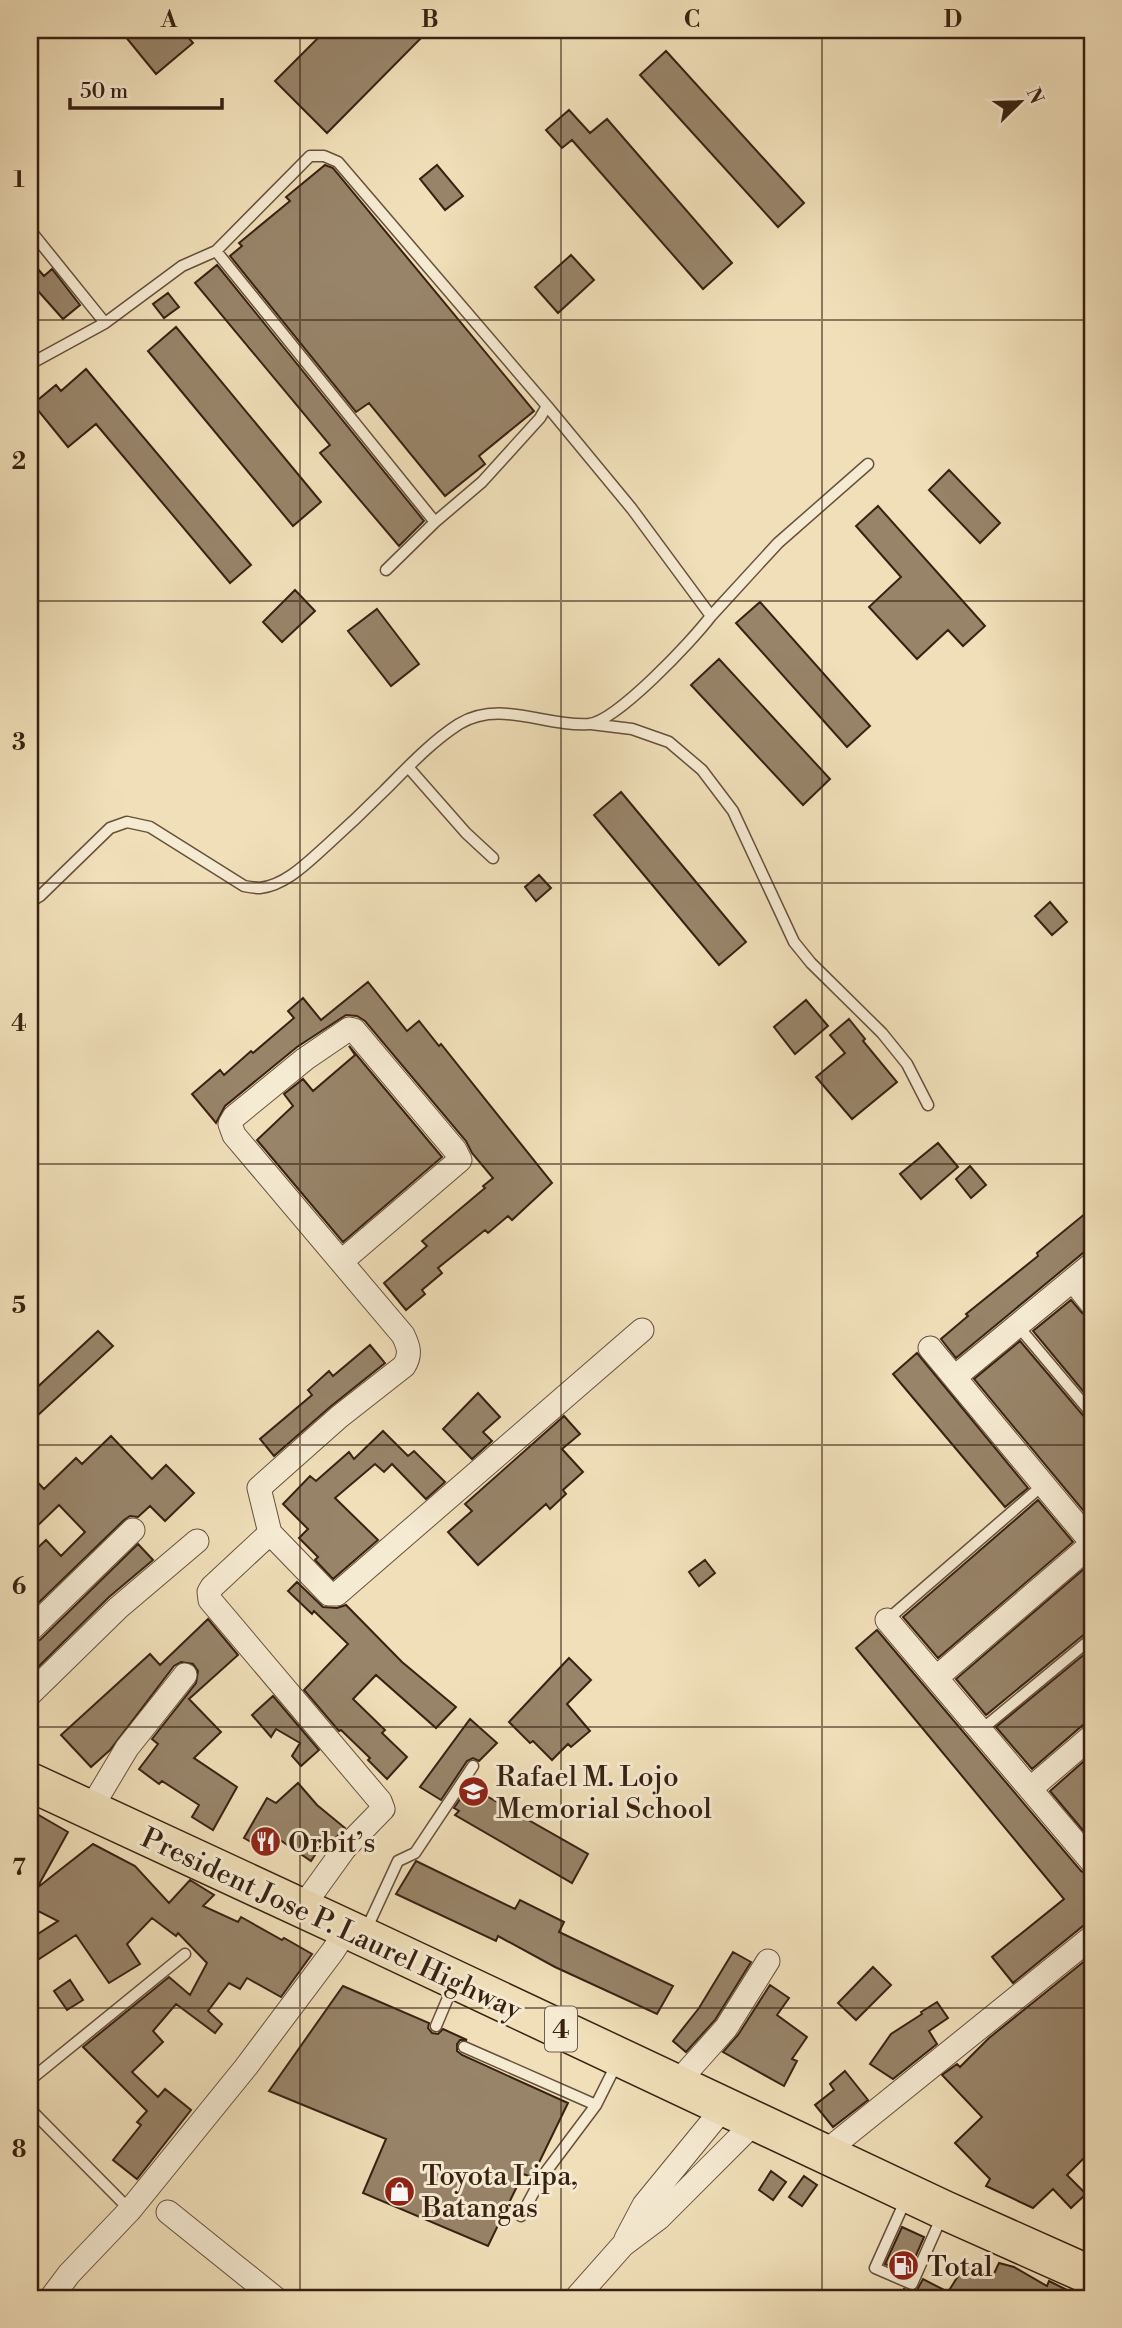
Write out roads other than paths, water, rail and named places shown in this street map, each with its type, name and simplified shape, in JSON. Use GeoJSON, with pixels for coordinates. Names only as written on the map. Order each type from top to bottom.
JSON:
{"type":"FeatureCollection","features":[{"type":"Feature","properties":{"kind":"highway","name":"President Jose P. Laurel Highway"},"geometry":{"type":"LineString","coordinates":[[30,1782],[944,2210],[1092,2276]]}},
{"type":"Feature","properties":{"kind":"street"},"geometry":{"type":"LineString","coordinates":[[342,1261],[460,1160],[414,1099],[354,1030],[349,1029],[304,1059],[234,1117],[230,1124],[234,1135],[342,1261],[403,1335],[408,1346],[409,1358],[404,1366],[338,1417],[259,1488],[270,1533],[329,1594],[337,1594],[642,1330]]}},
{"type":"Feature","properties":{"kind":"street"},"geometry":{"type":"LineString","coordinates":[[956,1377],[1092,1264]]}},
{"type":"Feature","properties":{"kind":"street"},"geometry":{"type":"LineString","coordinates":[[1073,1280],[1092,1304]]}},
{"type":"Feature","properties":{"kind":"street"},"geometry":{"type":"LineString","coordinates":[[930,1348],[1091,1540],[936,1678]]}},
{"type":"Feature","properties":{"kind":"street"},"geometry":{"type":"LineString","coordinates":[[30,1630],[134,1530]]}},
{"type":"Feature","properties":{"kind":"street"},"geometry":{"type":"LineString","coordinates":[[270,1533],[212,1587],[209,1592],[210,1600],[380,1801],[383,1809],[345,1848],[301,1909]]}},
{"type":"Feature","properties":{"kind":"street"},"geometry":{"type":"LineString","coordinates":[[30,1694],[118,1608],[197,1541]]}},
{"type":"Feature","properties":{"kind":"street"},"geometry":{"type":"LineString","coordinates":[[887,1620],[1030,1789],[1086,1850]]}},
{"type":"Feature","properties":{"kind":"street"},"geometry":{"type":"LineString","coordinates":[[90,1810],[127,1748],[186,1675]]}},
{"type":"Feature","properties":{"kind":"street"},"geometry":{"type":"LineString","coordinates":[[1030,1789],[1092,1736]]}},
{"type":"Feature","properties":{"kind":"street"},"geometry":{"type":"LineString","coordinates":[[51,2298],[69,2274],[130,2210],[246,2067],[333,1951],[355,1932]]}},
{"type":"Feature","properties":{"kind":"street"},"geometry":{"type":"LineString","coordinates":[[824,2152],[1088,1950]]}},
{"type":"Feature","properties":{"kind":"street"},"geometry":{"type":"LineString","coordinates":[[676,2084],[726,2028],[768,1961]]}},
{"type":"Feature","properties":{"kind":"street"},"geometry":{"type":"LineString","coordinates":[[623,2245],[644,2205],[740,2114]]}},
{"type":"Feature","properties":{"kind":"street"},"geometry":{"type":"LineString","coordinates":[[576,2298],[623,2245],[659,2218],[740,2114]]}},
{"type":"Feature","properties":{"kind":"street"},"geometry":{"type":"LineString","coordinates":[[168,2212],[275,2298]]}},
{"type":"Feature","properties":{"kind":"lane"},"geometry":{"type":"LineString","coordinates":[[30,364],[105,323],[182,266],[216,251],[310,156],[324,156],[338,162],[547,406],[632,509],[711,616]]}},
{"type":"Feature","properties":{"kind":"lane"},"geometry":{"type":"LineString","coordinates":[[30,230],[105,323]]}},
{"type":"Feature","properties":{"kind":"lane"},"geometry":{"type":"LineString","coordinates":[[216,251],[435,522]]}},
{"type":"Feature","properties":{"kind":"lane"},"geometry":{"type":"LineString","coordinates":[[386,570],[435,522],[482,482],[540,418],[547,406]]}},
{"type":"Feature","properties":{"kind":"lane"},"geometry":{"type":"LineString","coordinates":[[591,724],[624,704],[661,671],[778,543],[868,464]]}},
{"type":"Feature","properties":{"kind":"lane"},"geometry":{"type":"LineString","coordinates":[[30,902],[40,896],[110,828],[127,822],[150,827],[244,886],[260,888],[280,881],[303,867],[427,748],[461,723],[484,713],[507,713],[551,721],[632,729],[669,742],[702,770],[733,811],[794,942],[811,963],[882,1033],[907,1064],[928,1105]]}},
{"type":"Feature","properties":{"kind":"lane"},"geometry":{"type":"LineString","coordinates":[[408,767],[466,833],[493,858]]}},
{"type":"Feature","properties":{"kind":"lane"},"geometry":{"type":"LineString","coordinates":[[1018,1325],[1092,1414]]}},
{"type":"Feature","properties":{"kind":"lane"},"geometry":{"type":"LineString","coordinates":[[887,1620],[1044,1484]]}},
{"type":"Feature","properties":{"kind":"lane"},"geometry":{"type":"LineString","coordinates":[[981,1730],[1092,1638]]}},
{"type":"Feature","properties":{"kind":"lane"},"geometry":{"type":"LineString","coordinates":[[355,1932],[398,1861],[415,1853],[473,1766]]}},
{"type":"Feature","properties":{"kind":"lane"},"geometry":{"type":"LineString","coordinates":[[30,2080],[185,1954]]}},
{"type":"Feature","properties":{"kind":"lane"},"geometry":{"type":"LineString","coordinates":[[436,2026],[456,1981]]}},
{"type":"Feature","properties":{"kind":"lane"},"geometry":{"type":"LineString","coordinates":[[464,2047],[596,2105]]}},
{"type":"Feature","properties":{"kind":"lane"},"geometry":{"type":"LineString","coordinates":[[521,2216],[542,2177],[596,2105],[620,2057]]}},
{"type":"Feature","properties":{"kind":"lane"},"geometry":{"type":"LineString","coordinates":[[30,2109],[130,2210]]}},
{"type":"Feature","properties":{"kind":"lane"},"geometry":{"type":"LineString","coordinates":[[908,2193],[875,2268],[912,2284],[944,2210]]}},
{"type":"Feature","properties":{"kind":"place","name":"Rafael M. Lojo Memorial School"},"geometry":{"type":"Point","coordinates":[473,1792]}},
{"type":"Feature","properties":{"kind":"place","name":"Orbit’s"},"geometry":{"type":"Point","coordinates":[265,1842]}},
{"type":"Feature","properties":{"kind":"place","name":"Toyota Lipa, Batangas"},"geometry":{"type":"Point","coordinates":[399,2191]}},
{"type":"Feature","properties":{"kind":"place","name":"Total"},"geometry":{"type":"Point","coordinates":[904,2266]}}]}
